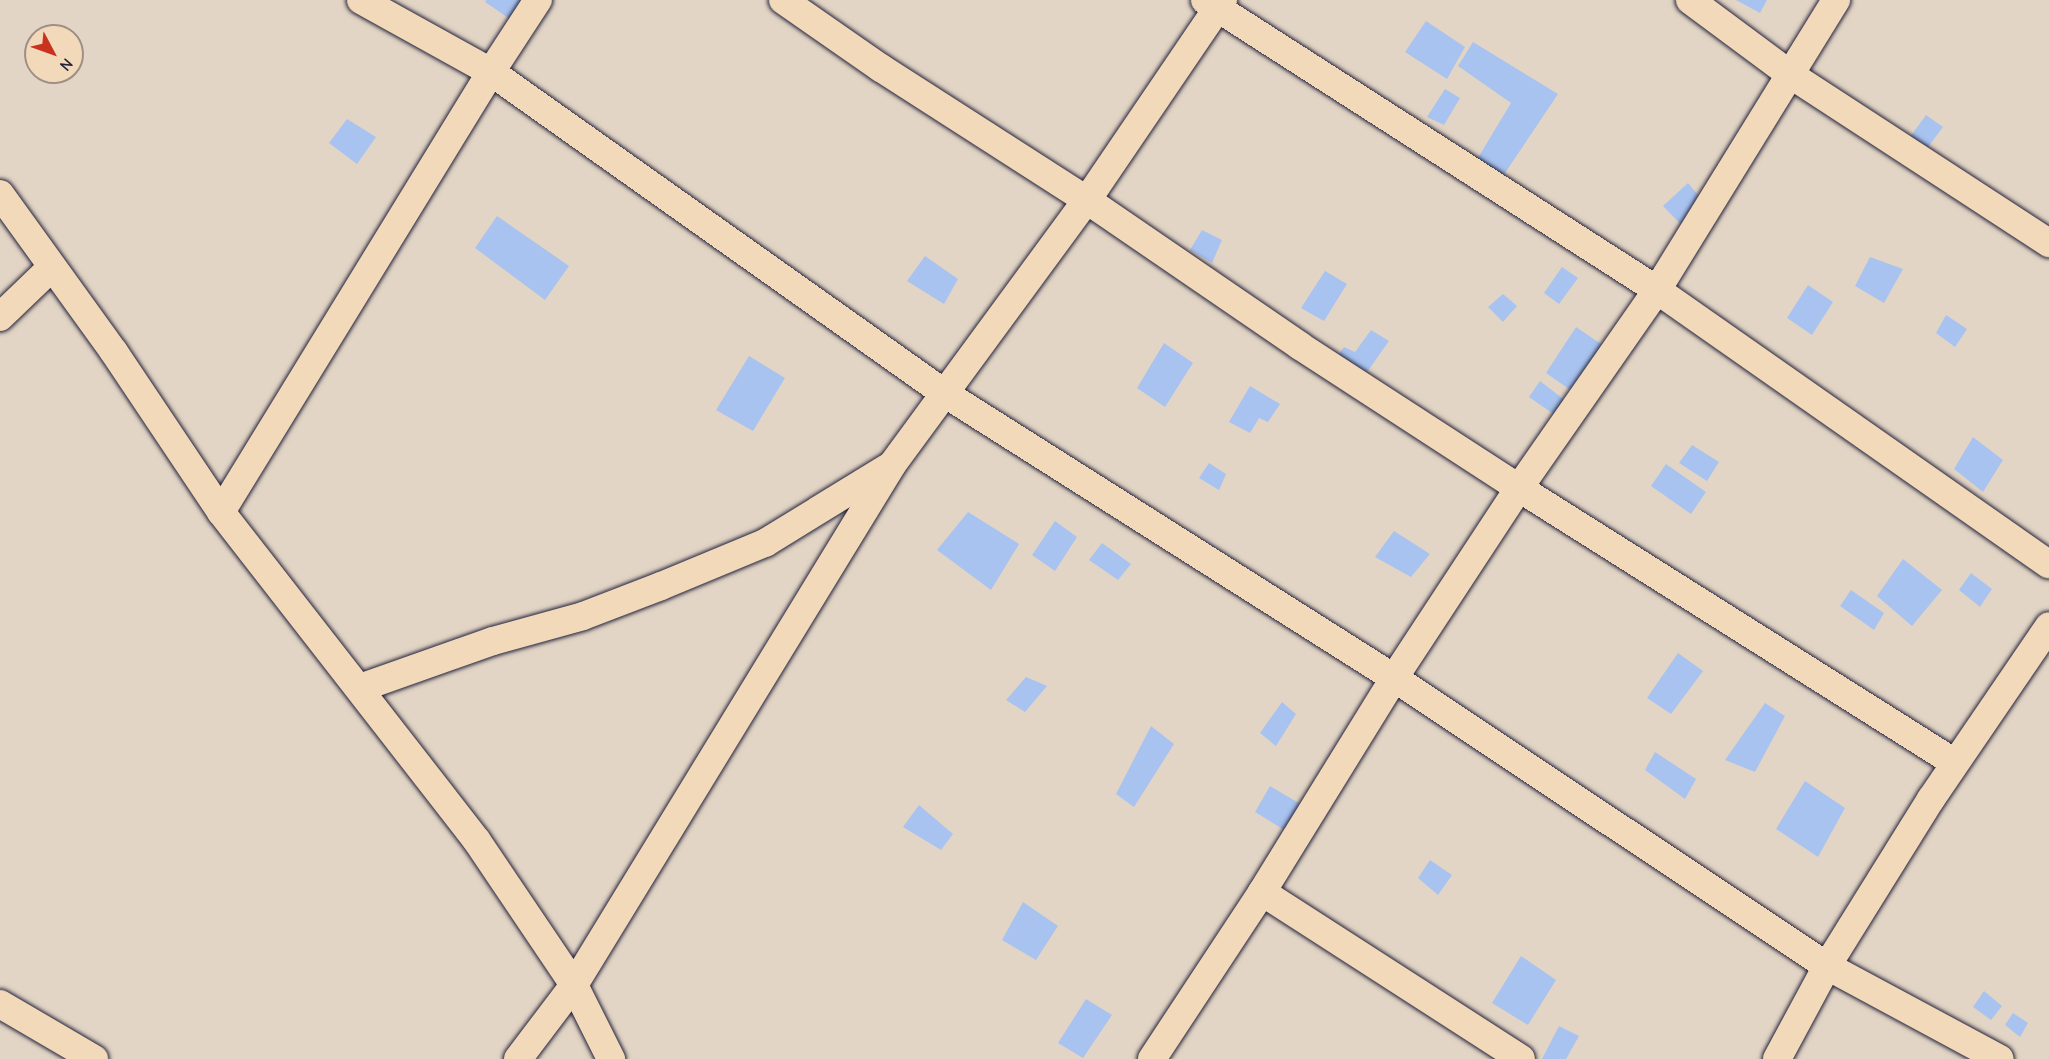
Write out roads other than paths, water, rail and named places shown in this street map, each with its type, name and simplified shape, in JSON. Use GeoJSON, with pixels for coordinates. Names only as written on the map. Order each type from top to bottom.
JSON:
{"type":"FeatureCollection","features":[{"type":"Feature","properties":{"kind":"street"},"geometry":{"type":"LineString","coordinates":[[361,0],[491,72],[944,393],[1394,678],[1827,966],[2001,1059]]}},
{"type":"Feature","properties":{"kind":"street"},"geometry":{"type":"LineString","coordinates":[[221,512],[491,72],[538,0]]}},
{"type":"Feature","properties":{"kind":"street"},"geometry":{"type":"LineString","coordinates":[[783,0],[881,68],[1087,201],[1300,346],[1519,488],[1955,763]]}},
{"type":"Feature","properties":{"kind":"street"},"geometry":{"type":"LineString","coordinates":[[1690,0],[1791,75],[2049,243]]}},
{"type":"Feature","properties":{"kind":"street"},"geometry":{"type":"LineString","coordinates":[[1152,1059],[1262,892],[1394,678],[1519,488],[1657,290],[1836,0]]}},
{"type":"Feature","properties":{"kind":"street"},"geometry":{"type":"LineString","coordinates":[[518,1059],[574,985],[892,465],[1087,201],[1215,3],[1657,290],[2049,564]]}},
{"type":"Feature","properties":{"kind":"street"},"geometry":{"type":"LineString","coordinates":[[0,194],[114,352],[221,512],[477,841],[574,985],[611,1059]]}},
{"type":"Feature","properties":{"kind":"street"},"geometry":{"type":"LineString","coordinates":[[0,317],[52,267]]}},
{"type":"Feature","properties":{"kind":"street"},"geometry":{"type":"LineString","coordinates":[[360,688],[492,641],[583,616],[765,543],[892,465]]}},
{"type":"Feature","properties":{"kind":"street"},"geometry":{"type":"LineString","coordinates":[[1777,1059],[1827,966],[1955,763],[2049,626]]}},
{"type":"Feature","properties":{"kind":"street"},"geometry":{"type":"LineString","coordinates":[[1262,892],[1521,1059]]}},
{"type":"Feature","properties":{"kind":"street"},"geometry":{"type":"LineString","coordinates":[[0,1004],[94,1059]]}}]}
